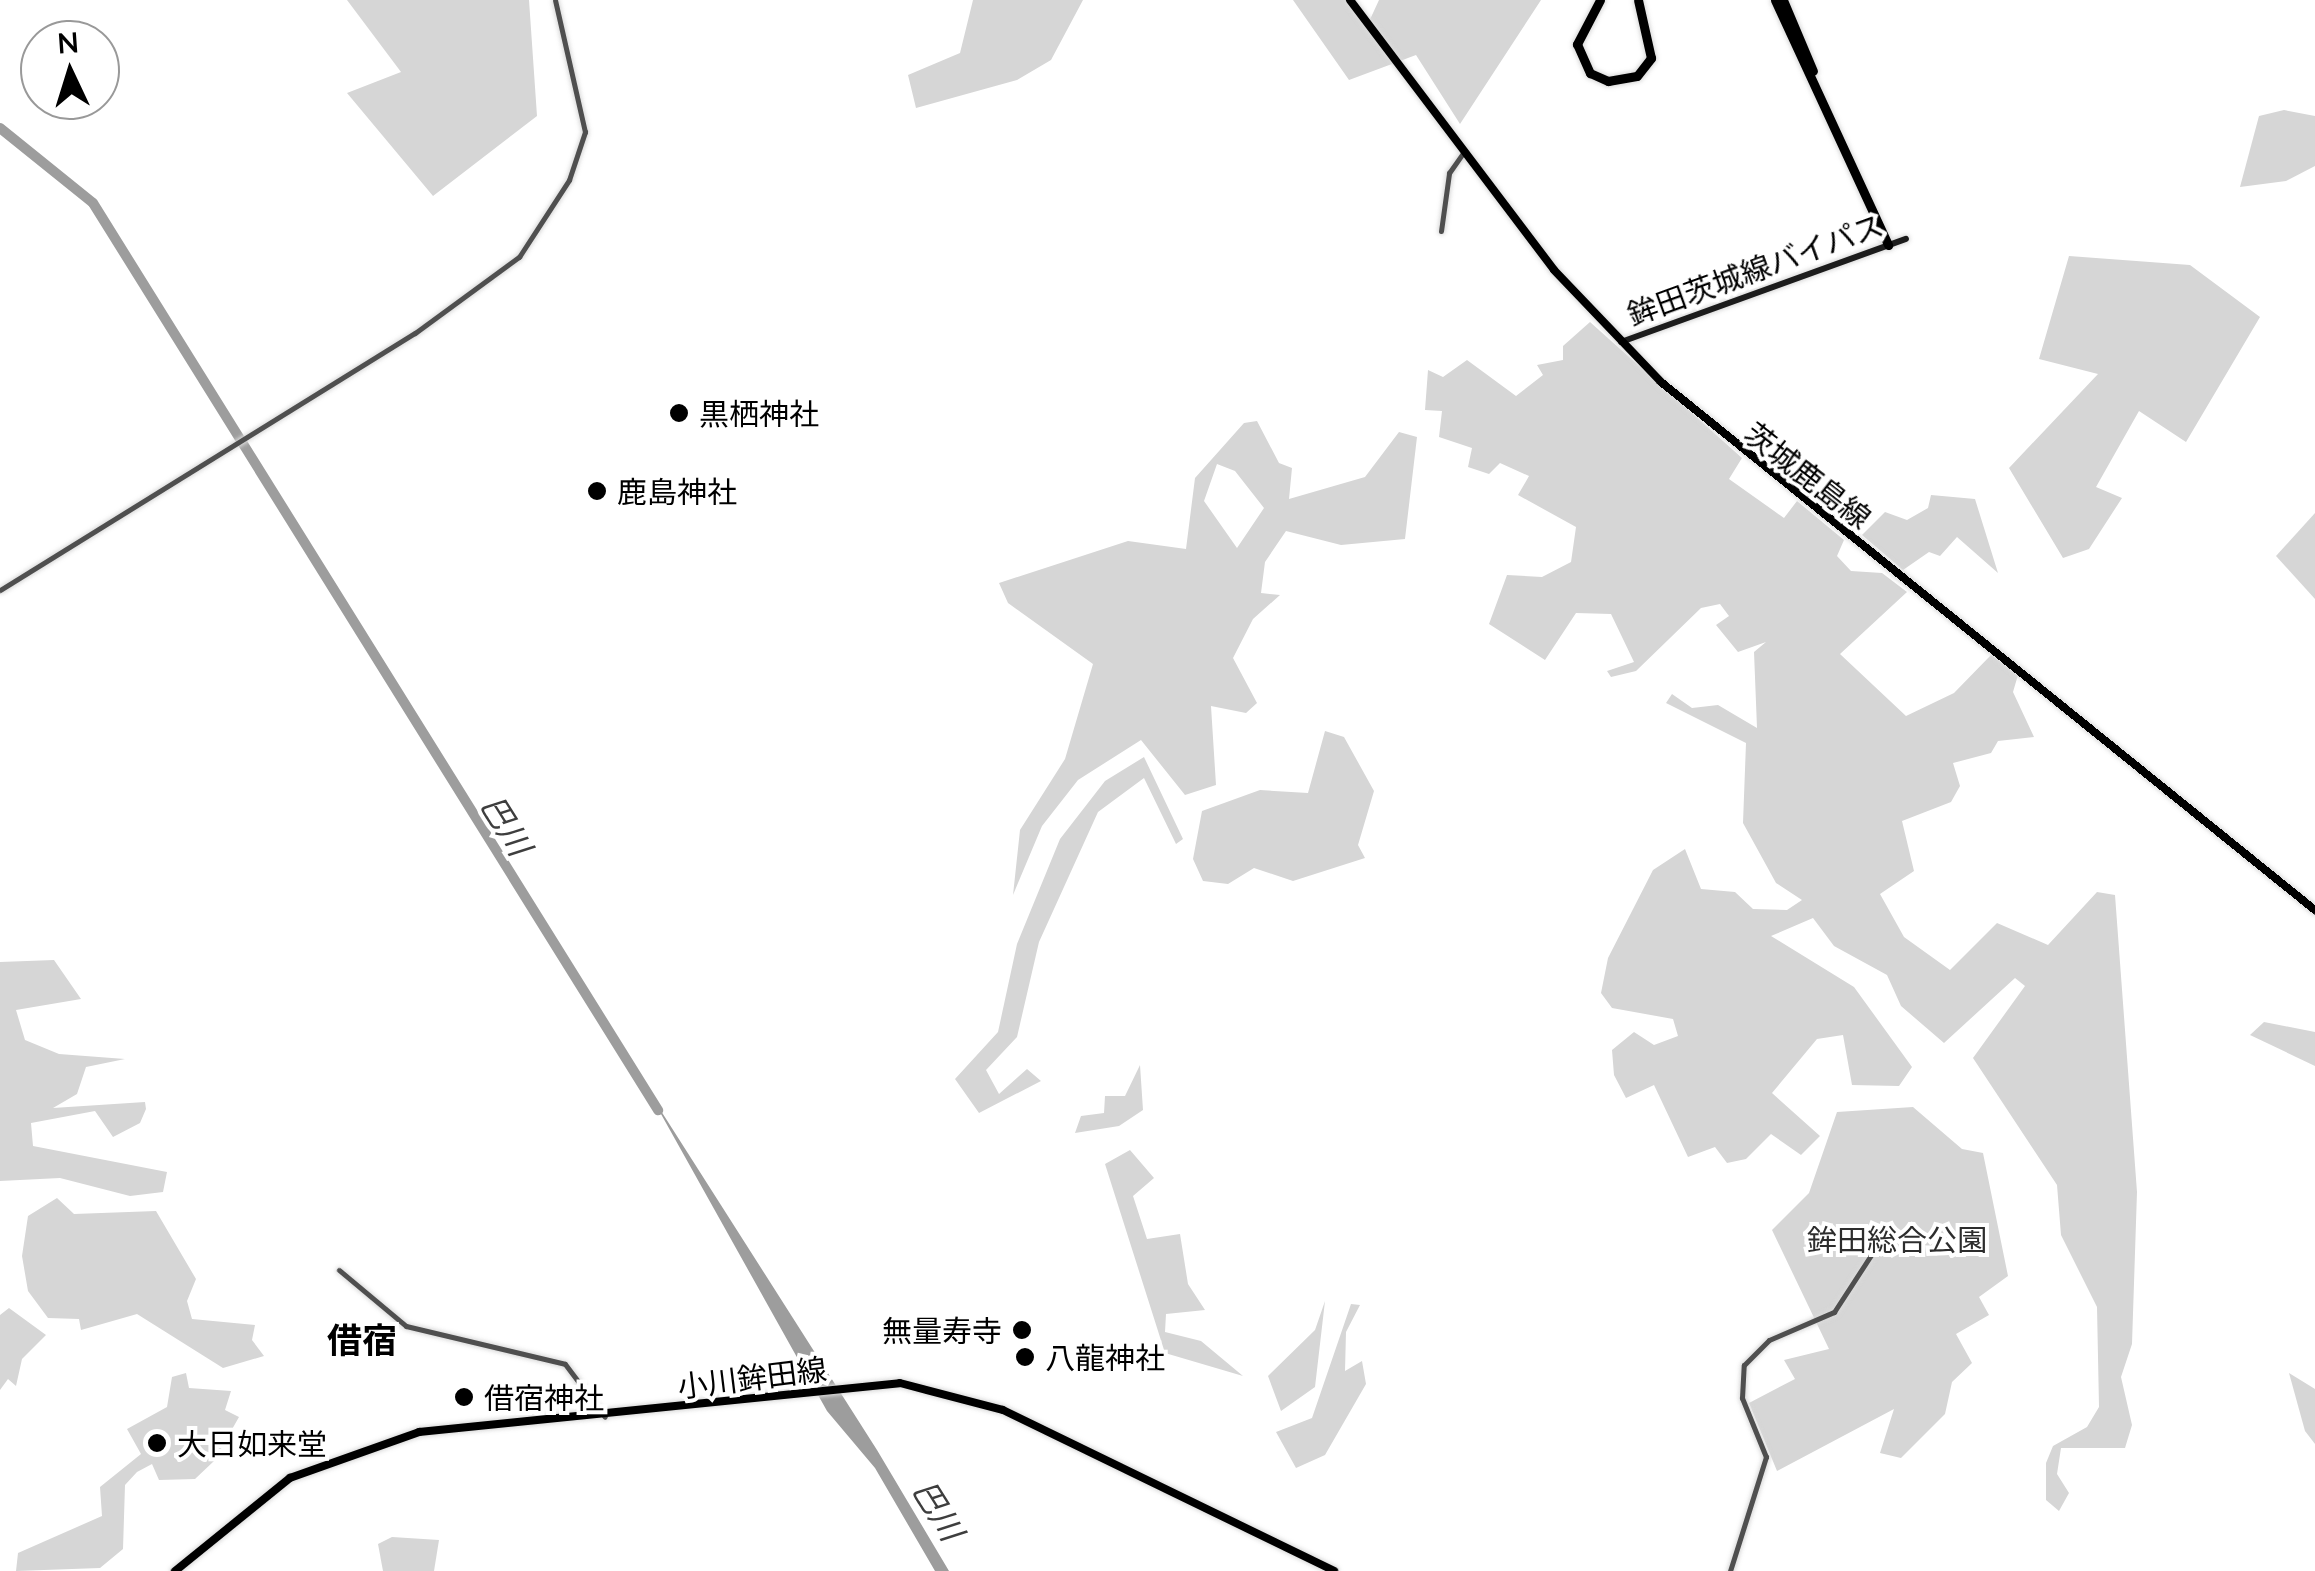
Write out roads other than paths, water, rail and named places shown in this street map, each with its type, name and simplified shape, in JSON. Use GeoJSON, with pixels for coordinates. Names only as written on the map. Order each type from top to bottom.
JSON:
{"type":"FeatureCollection","features":[{"type":"Feature","properties":{"kind":"highway"},"geometry":{"type":"LineString","coordinates":[[1600,0],[1577,44],[1590,73],[1608,82],[1637,76],[1651,58],[1638,0]]}},
{"type":"Feature","properties":{"kind":"highway"},"geometry":{"type":"LineString","coordinates":[[1775,0],[1888,245]]}},
{"type":"Feature","properties":{"kind":"highway"},"geometry":{"type":"LineString","coordinates":[[1784,0],[1830,121]]}},
{"type":"Feature","properties":{"kind":"main road","name":"茨城鹿島線"},"geometry":{"type":"LineString","coordinates":[[1350,0],[1463,153],[1620,343],[1723,436],[2315,910]]}},
{"type":"Feature","properties":{"kind":"main road","name":"鉾田茨城線バイパス"},"geometry":{"type":"LineString","coordinates":[[1620,343],[1906,239]]}},
{"type":"Feature","properties":{"kind":"main road","name":"小川鉾田線"},"geometry":{"type":"LineString","coordinates":[[175,1571],[318,1465],[430,1430],[605,1417],[909,1383],[974,1398],[1334,1571]]}},
{"type":"Feature","properties":{"kind":"street"},"geometry":{"type":"LineString","coordinates":[[0,590],[478,290],[536,237],[585,132],[555,0]]}},
{"type":"Feature","properties":{"kind":"street"},"geometry":{"type":"LineString","coordinates":[[1442,231],[1449,173],[1463,153]]}},
{"type":"Feature","properties":{"kind":"street"},"geometry":{"type":"LineString","coordinates":[[1730,1571],[1766,1457],[1742,1398],[1744,1365],[1769,1340],[1834,1312],[1873,1252]]}},
{"type":"Feature","properties":{"kind":"street"},"geometry":{"type":"LineString","coordinates":[[339,1270],[406,1326],[566,1364],[605,1417]]}},
{"type":"Feature","properties":{"kind":"waterway","name":"巴川"},"geometry":{"type":"LineString","coordinates":[[0,128],[93,203],[658,1110]]}},
{"type":"Feature","properties":{"kind":"place","name":"黒栖神社"},"geometry":{"type":"Point","coordinates":[679,413]}},
{"type":"Feature","properties":{"kind":"place","name":"鹿島神社"},"geometry":{"type":"Point","coordinates":[597,491]}},
{"type":"Feature","properties":{"kind":"place","name":"無量寿寺"},"geometry":{"type":"Point","coordinates":[1022,1330]}},
{"type":"Feature","properties":{"kind":"place","name":"八龍神社"},"geometry":{"type":"Point","coordinates":[1025,1357]}},
{"type":"Feature","properties":{"kind":"place","name":"借宿神社"},"geometry":{"type":"Point","coordinates":[464,1397]}},
{"type":"Feature","properties":{"kind":"place","name":"大日如来堂"},"geometry":{"type":"Point","coordinates":[157,1443]}},
{"type":"Feature","properties":{"kind":"district","name":"借宿"},"geometry":{"type":"Point","coordinates":[362,1339]}},
{"type":"Feature","properties":{"kind":"park label","name":"鉾田総合公園"},"geometry":{"type":"Point","coordinates":[1897,1239]}}]}
